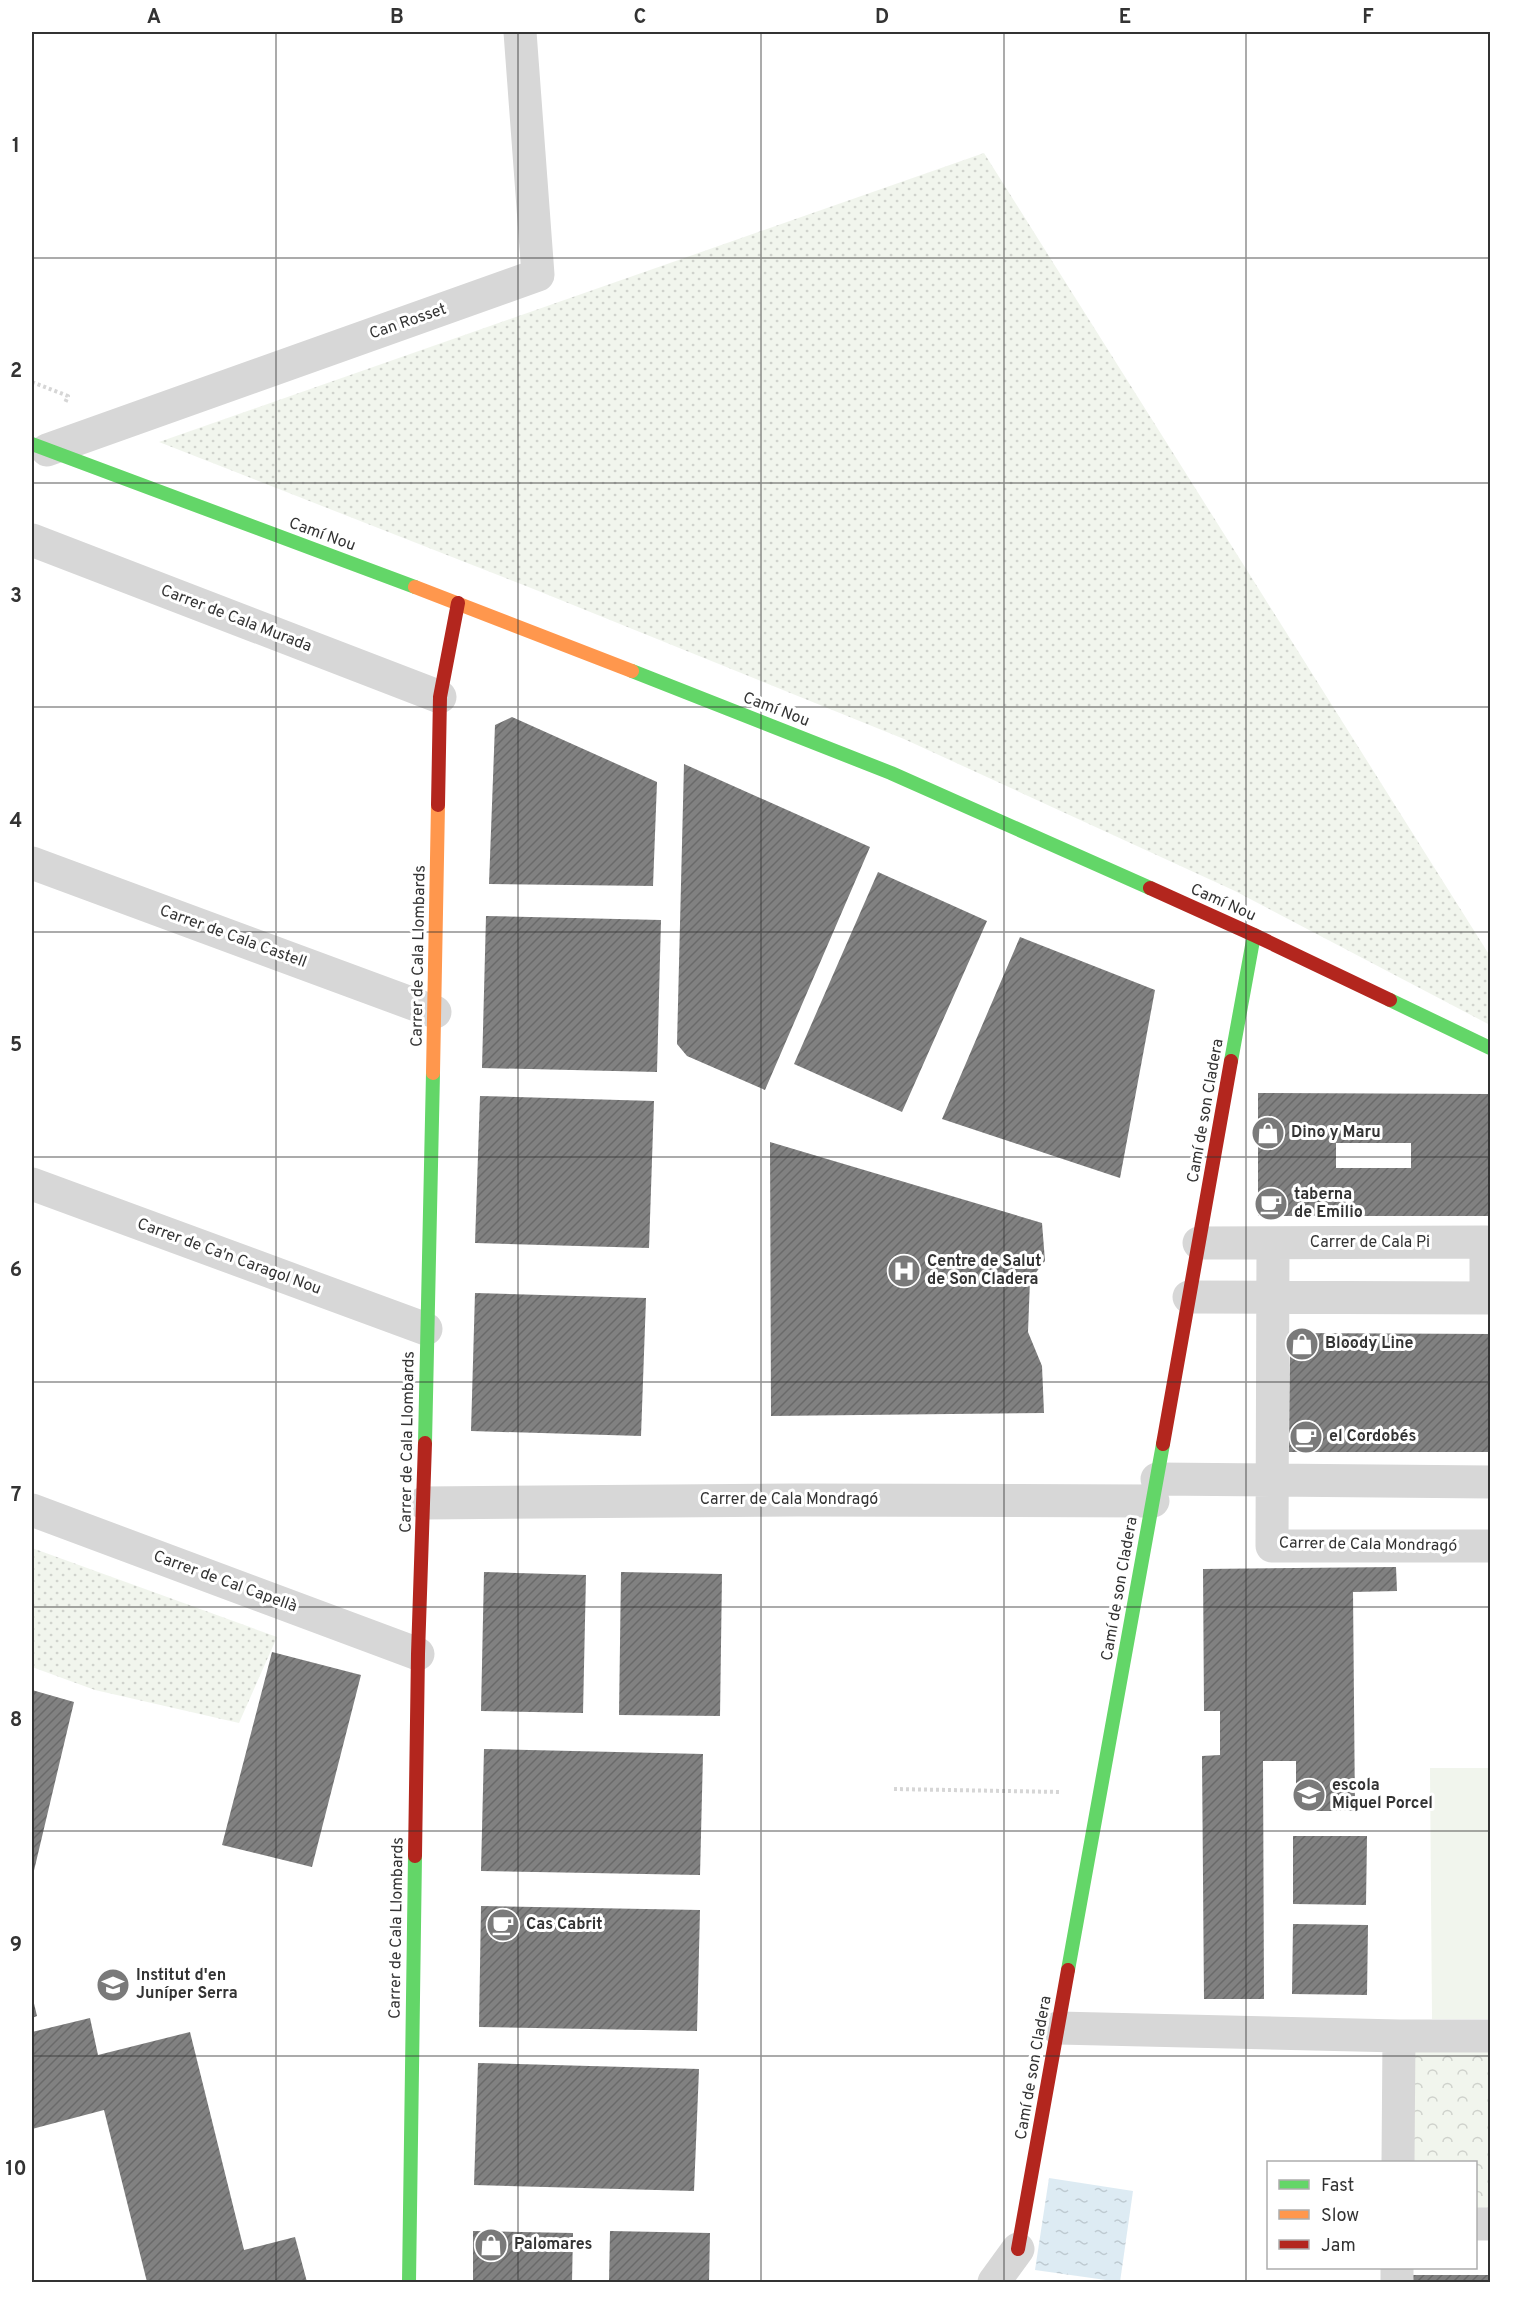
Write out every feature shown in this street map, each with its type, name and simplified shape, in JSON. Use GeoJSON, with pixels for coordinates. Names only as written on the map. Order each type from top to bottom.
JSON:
{"type":"FeatureCollection","features":[{"type":"Feature","properties":{"kind":"street","name":"Can Rosset"},"geometry":{"type":"LineString","coordinates":[[39,447],[538,276],[520,32]]}},
{"type":"Feature","properties":{"kind":"street","name":"Camí Nou"},"geometry":{"type":"LineString","coordinates":[[39,447],[458,603],[891,773],[1254,935],[1491,1048]]}},
{"type":"Feature","properties":{"kind":"street","name":"Carrer de Cala Murada"},"geometry":{"type":"LineString","coordinates":[[32,540],[440,697]]}},
{"type":"Feature","properties":{"kind":"street","name":"Carrer de Cala Llombards"},"geometry":{"type":"LineString","coordinates":[[409,2283],[418,1654],[424,1503],[440,697],[458,603]]}},
{"type":"Feature","properties":{"kind":"street","name":"Carrer de Cala Castell"},"geometry":{"type":"LineString","coordinates":[[32,863],[435,1012]]}},
{"type":"Feature","properties":{"kind":"street","name":"Camí de son Cladera"},"geometry":{"type":"LineString","coordinates":[[1018,2249],[1254,935]]}},
{"type":"Feature","properties":{"kind":"street","name":"Carrer de Ca'n Caragol Nou"},"geometry":{"type":"LineString","coordinates":[[32,1184],[426,1329]]}},
{"type":"Feature","properties":{"kind":"street","name":"Carrer de Cala Pi"},"geometry":{"type":"LineString","coordinates":[[1189,1297],[1488,1298],[1486,1242],[1199,1243]]}},
{"type":"Feature","properties":{"kind":"street"},"geometry":{"type":"LineString","coordinates":[[1272,1482],[1273,1244]]}},
{"type":"Feature","properties":{"kind":"street","name":"Carrer de Cala Mondragó"},"geometry":{"type":"LineString","coordinates":[[1272,1482],[1272,1546],[1491,1546]]}},
{"type":"Feature","properties":{"kind":"street","name":"Carrer de Cala Mondragó"},"geometry":{"type":"LineString","coordinates":[[424,1503],[785,1500],[1155,1490],[1272,1482],[1491,1482]]}},
{"type":"Feature","properties":{"kind":"street","name":"Carrer de Cal Capellà"},"geometry":{"type":"LineString","coordinates":[[32,1510],[418,1654]]}},
{"type":"Feature","properties":{"kind":"street"},"geometry":{"type":"LineString","coordinates":[[1058,2028],[1491,2036]]}},
{"type":"Feature","properties":{"kind":"street"},"geometry":{"type":"LineString","coordinates":[[1398,2161],[1399,2036]]}},
{"type":"Feature","properties":{"kind":"street"},"geometry":{"type":"LineString","coordinates":[[994,2283],[1018,2249]]}},
{"type":"Feature","properties":{"kind":"path"},"geometry":{"type":"LineString","coordinates":[[894,1789],[1100,1793]]}},
{"type":"Feature","properties":{"kind":"green space"},"geometry":{"type":"Polygon","coordinates":[[[984,153],[1490,956],[1490,1025],[1235,891],[904,739],[531,588],[159,442],[984,153]]]}},
{"type":"Feature","properties":{"kind":"green space"},"geometry":{"type":"Polygon","coordinates":[[[32,1548],[277,1637],[239,1723],[95,1690],[32,1667],[32,1548]]]}},
{"type":"Feature","properties":{"kind":"green space"},"geometry":{"type":"Polygon","coordinates":[[[1430,1768],[1490,1768],[1490,2019],[1432,2019],[1430,1768]]]}},
{"type":"Feature","properties":{"kind":"green space"},"geometry":{"type":"Polygon","coordinates":[[[1399,2036],[1490,2036],[1490,2224],[1477,2224],[1477,2161],[1398,2161],[1399,2036]]]}},
{"type":"Feature","properties":{"kind":"water"},"geometry":{"type":"Polygon","coordinates":[[[1049,2178],[1133,2191],[1120,2282],[1035,2270],[1049,2178]]]}},
{"type":"Feature","properties":{"kind":"building"},"geometry":{"type":"Polygon","coordinates":[[[512,717],[657,782],[653,886],[489,884],[495,725],[512,717]]]}},
{"type":"Feature","properties":{"kind":"building"},"geometry":{"type":"Polygon","coordinates":[[[684,764],[870,847],[765,1090],[687,1056],[677,1044],[684,764]]]}},
{"type":"Feature","properties":{"kind":"building"},"geometry":{"type":"Polygon","coordinates":[[[878,872],[987,921],[902,1112],[794,1064],[878,872]]]}},
{"type":"Feature","properties":{"kind":"building"},"geometry":{"type":"Polygon","coordinates":[[[486,916],[661,920],[657,1072],[482,1068],[486,916]]]}},
{"type":"Feature","properties":{"kind":"building"},"geometry":{"type":"Polygon","coordinates":[[[1020,937],[1155,990],[1120,1178],[942,1119],[1020,937]]]}},
{"type":"Feature","properties":{"kind":"building"},"geometry":{"type":"Polygon","coordinates":[[[1258,1093],[1489,1094],[1488,1216],[1258,1216],[1258,1093]],[[1336,1143],[1336,1168],[1411,1168],[1411,1143],[1336,1143]]]}},
{"type":"Feature","properties":{"kind":"building"},"geometry":{"type":"Polygon","coordinates":[[[480,1096],[654,1101],[649,1248],[475,1243],[480,1096]]]}},
{"type":"Feature","properties":{"kind":"building","name":"Centre de Salut de Son Cladera"},"geometry":{"type":"Polygon","coordinates":[[[770,1142],[1042,1223],[1045,1261],[1030,1280],[1028,1332],[1042,1366],[1044,1413],[771,1416],[770,1142]]]}},
{"type":"Feature","properties":{"kind":"building"},"geometry":{"type":"Polygon","coordinates":[[[475,1293],[646,1298],[641,1436],[471,1431],[475,1293]]]}},
{"type":"Feature","properties":{"kind":"building"},"geometry":{"type":"Polygon","coordinates":[[[1290,1333],[1490,1334],[1490,1452],[1289,1452],[1290,1333]]]}},
{"type":"Feature","properties":{"kind":"building"},"geometry":{"type":"Polygon","coordinates":[[[1396,1567],[1397,1591],[1353,1592],[1355,1811],[1311,1811],[1311,1785],[1296,1785],[1296,1761],[1263,1761],[1264,1999],[1204,1999],[1202,1756],[1220,1755],[1220,1711],[1204,1711],[1203,1569],[1396,1567]]]}},
{"type":"Feature","properties":{"kind":"building"},"geometry":{"type":"Polygon","coordinates":[[[484,1572],[586,1575],[583,1713],[481,1711],[484,1572]]]}},
{"type":"Feature","properties":{"kind":"building"},"geometry":{"type":"Polygon","coordinates":[[[621,1572],[722,1574],[720,1716],[619,1715],[621,1572]]]}},
{"type":"Feature","properties":{"kind":"building"},"geometry":{"type":"Polygon","coordinates":[[[272,1652],[361,1675],[312,1867],[222,1845],[272,1652]]]}},
{"type":"Feature","properties":{"kind":"building"},"geometry":{"type":"Polygon","coordinates":[[[32,1690],[74,1702],[32,1879],[32,1690]]]}},
{"type":"Feature","properties":{"kind":"building"},"geometry":{"type":"Polygon","coordinates":[[[484,1749],[703,1754],[700,1875],[481,1871],[484,1749]]]}},
{"type":"Feature","properties":{"kind":"building"},"geometry":{"type":"Polygon","coordinates":[[[1293,1836],[1367,1836],[1366,1905],[1293,1904],[1293,1836]]]}},
{"type":"Feature","properties":{"kind":"building"},"geometry":{"type":"Polygon","coordinates":[[[481,1906],[700,1910],[697,2031],[479,2027],[481,1906]]]}},
{"type":"Feature","properties":{"kind":"building"},"geometry":{"type":"Polygon","coordinates":[[[1293,1924],[1368,1925],[1367,1995],[1292,1994],[1293,1924]]]}},
{"type":"Feature","properties":{"kind":"building"},"geometry":{"type":"Polygon","coordinates":[[[32,1995],[37,2016],[32,2018],[32,1995]]]}},
{"type":"Feature","properties":{"kind":"building"},"geometry":{"type":"Polygon","coordinates":[[[90,2018],[98,2055],[190,2032],[244,2250],[295,2237],[307,2282],[147,2282],[104,2110],[32,2129],[32,2032],[90,2018]]]}},
{"type":"Feature","properties":{"kind":"building"},"geometry":{"type":"Polygon","coordinates":[[[478,2063],[699,2069],[694,2191],[474,2185],[478,2063]]]}},
{"type":"Feature","properties":{"kind":"building"},"geometry":{"type":"Polygon","coordinates":[[[473,2231],[573,2233],[572,2282],[473,2282],[473,2231]]]}},
{"type":"Feature","properties":{"kind":"building"},"geometry":{"type":"Polygon","coordinates":[[[610,2231],[710,2233],[709,2282],[609,2282],[610,2231]]]}},
{"type":"Feature","properties":{"kind":"building"},"geometry":{"type":"Polygon","coordinates":[[[1403,2275],[1490,2275],[1490,2282],[1403,2282],[1403,2275]]]}},
{"type":"Feature","properties":{"kind":"traffic: fast"},"geometry":{"type":"LineString","coordinates":[[32,444],[415,587]]}},
{"type":"Feature","properties":{"kind":"traffic: fast"},"geometry":{"type":"LineString","coordinates":[[632,671],[891,773],[1150,888]]}},
{"type":"Feature","properties":{"kind":"traffic: fast"},"geometry":{"type":"LineString","coordinates":[[1231,1061],[1254,935]]}},
{"type":"Feature","properties":{"kind":"traffic: fast"},"geometry":{"type":"LineString","coordinates":[[1390,1000],[1490,1048]]}},
{"type":"Feature","properties":{"kind":"traffic: fast"},"geometry":{"type":"LineString","coordinates":[[425,1443],[433,1073]]}},
{"type":"Feature","properties":{"kind":"traffic: fast"},"geometry":{"type":"LineString","coordinates":[[1068,1970],[1163,1444]]}},
{"type":"Feature","properties":{"kind":"traffic: fast"},"geometry":{"type":"LineString","coordinates":[[409,2282],[415,1856]]}},
{"type":"Feature","properties":{"kind":"traffic: slow"},"geometry":{"type":"LineString","coordinates":[[415,587],[632,671]]}},
{"type":"Feature","properties":{"kind":"traffic: slow"},"geometry":{"type":"LineString","coordinates":[[433,1073],[438,805]]}},
{"type":"Feature","properties":{"kind":"traffic: jam"},"geometry":{"type":"LineString","coordinates":[[438,805],[440,697],[458,603]]}},
{"type":"Feature","properties":{"kind":"traffic: jam"},"geometry":{"type":"LineString","coordinates":[[1150,888],[1390,1000]]}},
{"type":"Feature","properties":{"kind":"traffic: jam"},"geometry":{"type":"LineString","coordinates":[[1163,1444],[1231,1061]]}},
{"type":"Feature","properties":{"kind":"traffic: jam"},"geometry":{"type":"LineString","coordinates":[[415,1856],[418,1654],[425,1443]]}},
{"type":"Feature","properties":{"kind":"traffic: jam"},"geometry":{"type":"LineString","coordinates":[[1018,2249],[1068,1970]]}},
{"type":"Feature","properties":{"kind":"place","name":"Dino y Maru"},"geometry":{"type":"Point","coordinates":[1268,1133]}},
{"type":"Feature","properties":{"kind":"place","name":"taberna de Emilio"},"geometry":{"type":"Point","coordinates":[1271,1204]}},
{"type":"Feature","properties":{"kind":"place","name":"Centre de Salut de Son Cladera"},"geometry":{"type":"Point","coordinates":[904,1271]}},
{"type":"Feature","properties":{"kind":"place","name":"Bloody Line"},"geometry":{"type":"Point","coordinates":[1302,1344]}},
{"type":"Feature","properties":{"kind":"place","name":"el Cordobés"},"geometry":{"type":"Point","coordinates":[1306,1437]}},
{"type":"Feature","properties":{"kind":"place","name":"escola Miquel Porcel"},"geometry":{"type":"Point","coordinates":[1309,1795]}},
{"type":"Feature","properties":{"kind":"place","name":"Cas Cabrit"},"geometry":{"type":"Point","coordinates":[503,1925]}},
{"type":"Feature","properties":{"kind":"place","name":"Institut d'en Juníper Serra"},"geometry":{"type":"Point","coordinates":[113,1985]}},
{"type":"Feature","properties":{"kind":"place","name":"Palomares"},"geometry":{"type":"Point","coordinates":[491,2245]}}]}
